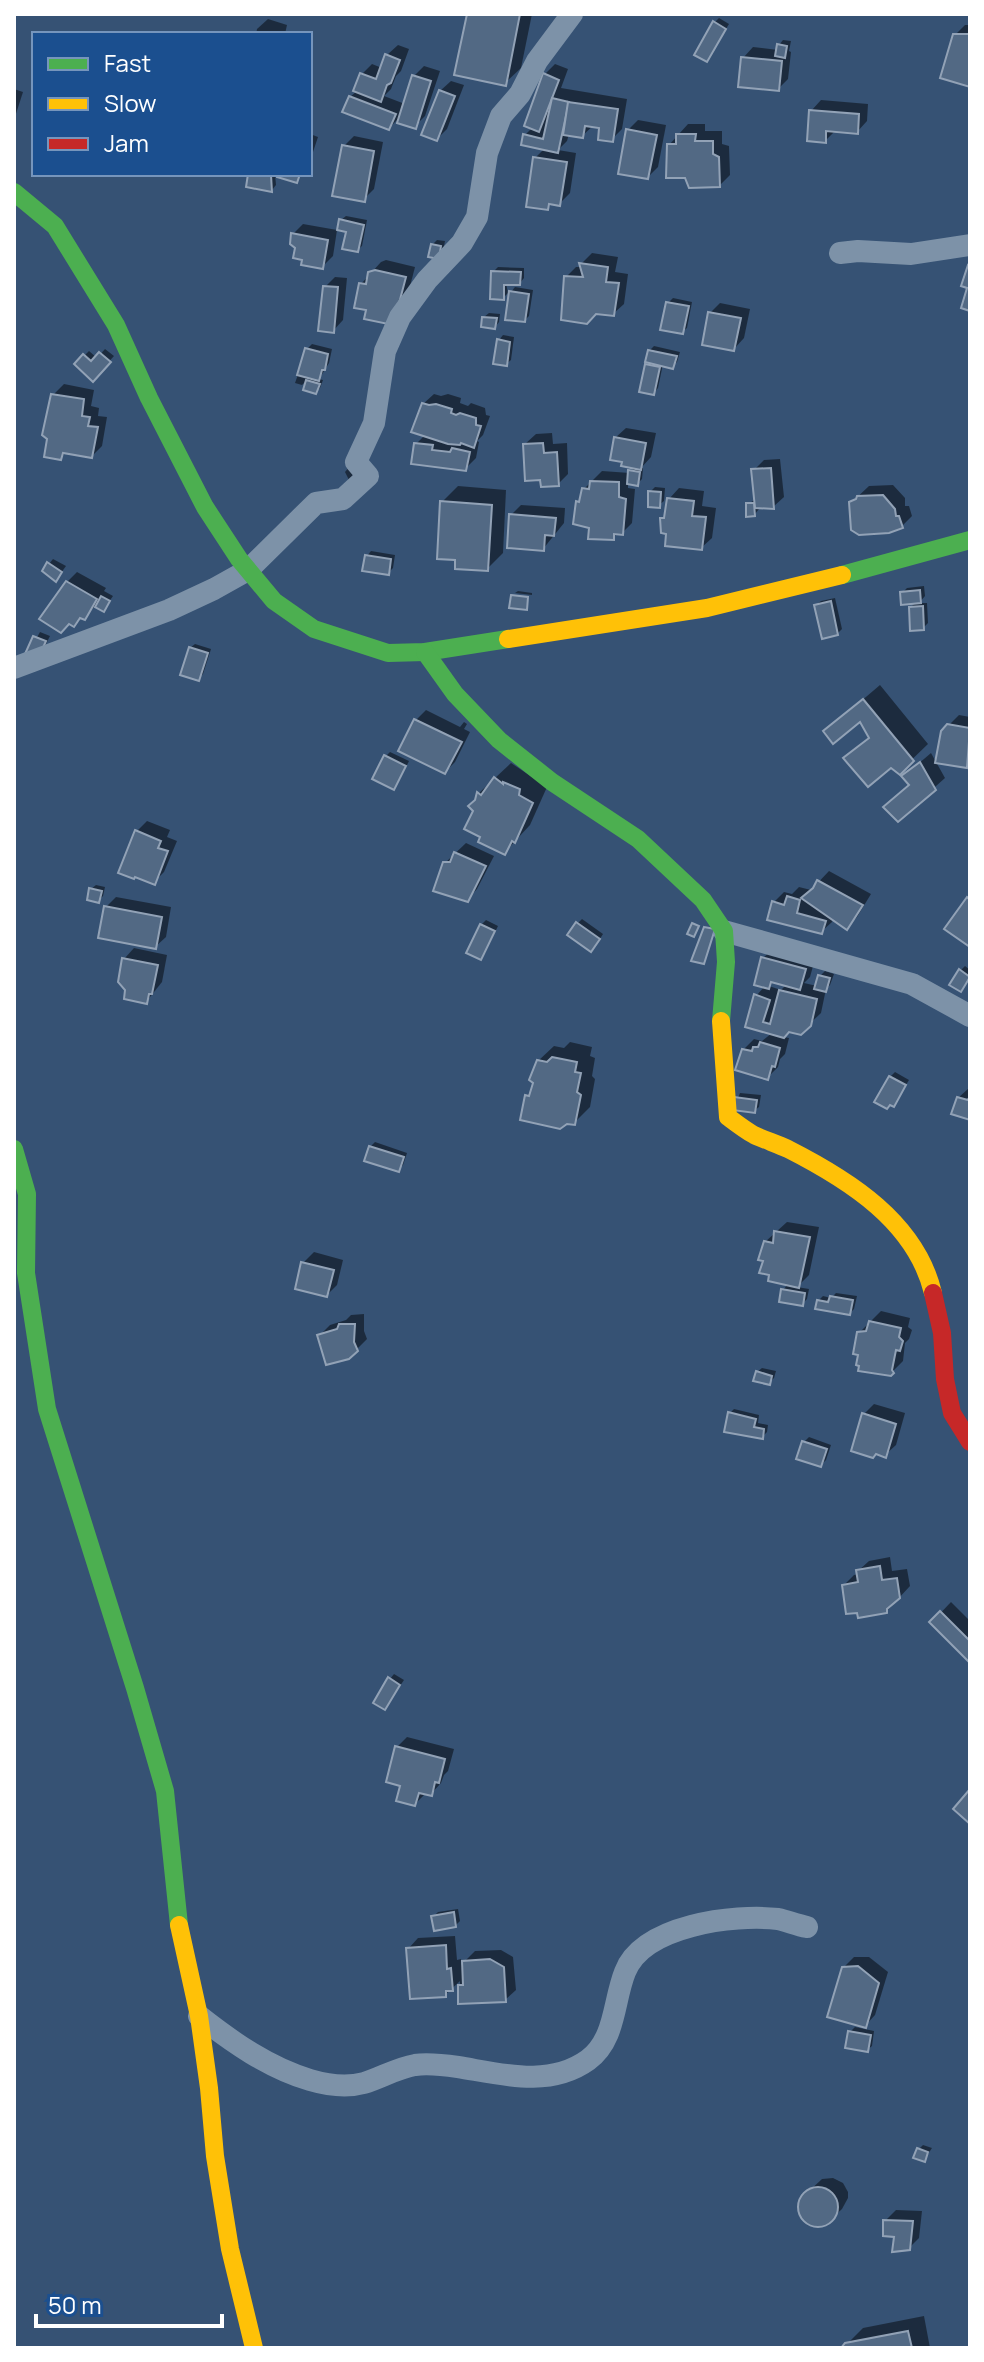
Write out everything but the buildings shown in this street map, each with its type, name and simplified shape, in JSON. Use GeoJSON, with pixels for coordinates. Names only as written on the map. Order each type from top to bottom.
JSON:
{"type":"FeatureCollection","features":[{"type":"Feature","properties":{"kind":"street"},"geometry":{"type":"LineString","coordinates":[[14,668],[169,610],[248,570],[316,503],[343,499],[368,476],[356,462],[374,423],[385,351],[400,317],[470,230],[477,217],[487,153],[501,116],[520,94],[537,61],[572,14]]}},
{"type":"Feature","properties":{"kind":"street"},"geometry":{"type":"LineString","coordinates":[[14,192],[55,226],[116,325],[149,398],[205,507],[248,570],[274,601],[314,629],[388,653],[425,652],[707,608],[970,540]]}},
{"type":"Feature","properties":{"kind":"street"},"geometry":{"type":"LineString","coordinates":[[840,253],[911,254],[970,245]]}},
{"type":"Feature","properties":{"kind":"street"},"geometry":{"type":"LineString","coordinates":[[425,652],[455,694],[499,740],[552,782],[638,839],[703,900],[724,931],[726,962],[721,1027],[728,1117],[752,1134],[827,1170],[858,1191],[890,1217],[913,1244],[930,1281],[942,1333],[945,1379],[952,1413],[970,1442]]}},
{"type":"Feature","properties":{"kind":"street"},"geometry":{"type":"LineString","coordinates":[[724,931],[912,984],[970,1016]]}},
{"type":"Feature","properties":{"kind":"street"},"geometry":{"type":"LineString","coordinates":[[14,1149],[27,1194],[26,1273],[47,1409],[165,1791],[178,1921],[199,2016],[215,2156],[230,2249],[254,2348]]}},
{"type":"Feature","properties":{"kind":"street"},"geometry":{"type":"LineString","coordinates":[[199,2016],[249,2052],[282,2069],[309,2080],[342,2086],[363,2083],[418,2064],[525,2078],[549,2076],[569,2071],[589,2059],[605,2042],[625,1971],[634,1956],[651,1942],[679,1929],[750,1918],[779,1919],[807,1927]]}},
{"type":"Feature","properties":{"kind":"traffic: fast"},"geometry":{"type":"LineString","coordinates":[[14,192],[55,226],[116,325],[149,398],[205,507],[239,559],[274,601],[314,629],[388,653],[425,652],[508,639]]}},
{"type":"Feature","properties":{"kind":"traffic: fast"},"geometry":{"type":"LineString","coordinates":[[842,575],[970,540]]}},
{"type":"Feature","properties":{"kind":"traffic: fast"},"geometry":{"type":"LineString","coordinates":[[425,652],[455,694],[499,740],[552,782],[638,839],[703,900],[724,931],[726,962],[721,1021]]}},
{"type":"Feature","properties":{"kind":"traffic: fast"},"geometry":{"type":"LineString","coordinates":[[14,1149],[27,1194],[26,1273],[47,1409],[165,1791],[179,1925]]}},
{"type":"Feature","properties":{"kind":"traffic: slow"},"geometry":{"type":"LineString","coordinates":[[508,639],[707,608],[842,575]]}},
{"type":"Feature","properties":{"kind":"traffic: slow"},"geometry":{"type":"LineString","coordinates":[[721,1021],[728,1117],[754,1135],[788,1149],[834,1175],[877,1206],[912,1245],[933,1293]]}},
{"type":"Feature","properties":{"kind":"traffic: slow"},"geometry":{"type":"LineString","coordinates":[[179,1925],[199,2016],[215,2156],[230,2249],[254,2348]]}},
{"type":"Feature","properties":{"kind":"traffic: jam"},"geometry":{"type":"LineString","coordinates":[[933,1293],[942,1333],[945,1379],[952,1413],[970,1442]]}}]}
